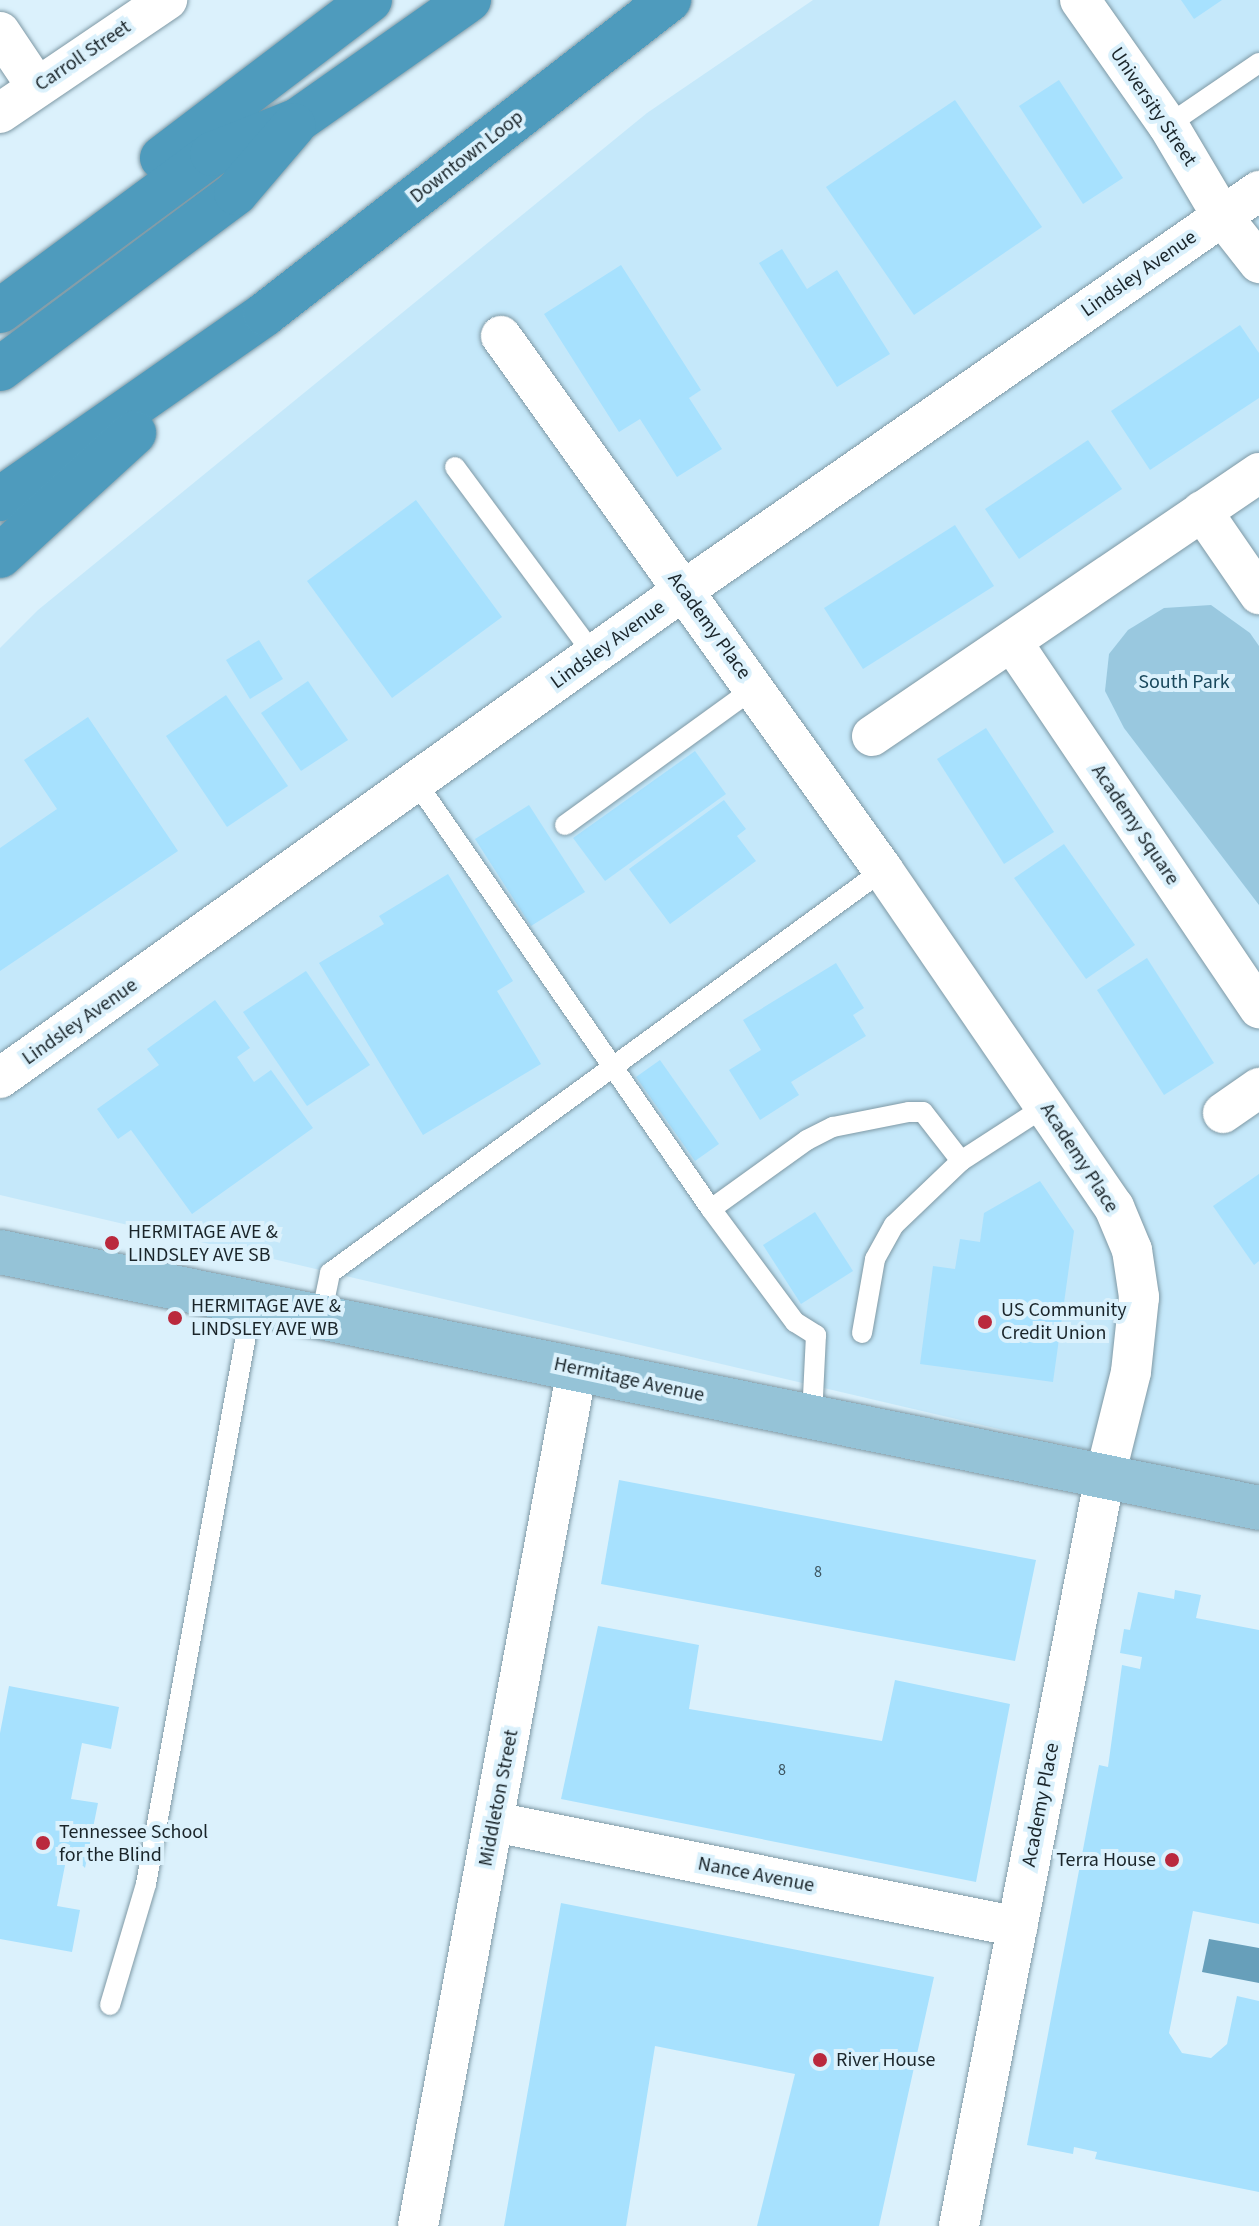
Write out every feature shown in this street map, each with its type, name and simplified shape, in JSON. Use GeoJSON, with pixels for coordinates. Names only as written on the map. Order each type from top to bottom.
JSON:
{"type":"FeatureCollection","features":[{"type":"Feature","properties":{"kind":"highway"},"geometry":{"type":"LineString","coordinates":[[0,281],[370,0]]}},
{"type":"Feature","properties":{"kind":"highway"},"geometry":{"type":"LineString","coordinates":[[0,311],[212,154],[298,120],[469,0]]}},
{"type":"Feature","properties":{"kind":"highway","name":"Downtown Loop"},"geometry":{"type":"LineString","coordinates":[[265,314],[669,0]]}},
{"type":"Feature","properties":{"kind":"highway"},"geometry":{"type":"LineString","coordinates":[[0,369],[236,193],[298,120]]}},
{"type":"Feature","properties":{"kind":"highway"},"geometry":{"type":"LineString","coordinates":[[0,499],[265,314]]}},
{"type":"Feature","properties":{"kind":"highway"},"geometry":{"type":"LineString","coordinates":[[0,556],[265,314]]}},
{"type":"Feature","properties":{"kind":"main road","name":"Hermitage Avenue"},"geometry":{"type":"LineString","coordinates":[[0,1252],[1259,1508]]}},
{"type":"Feature","properties":{"kind":"street","name":"Carroll Street"},"geometry":{"type":"LineString","coordinates":[[0,113],[167,0]]}},
{"type":"Feature","properties":{"kind":"street","name":"University Street"},"geometry":{"type":"LineString","coordinates":[[1080,0],[1168,125],[1222,216]]}},
{"type":"Feature","properties":{"kind":"street"},"geometry":{"type":"LineString","coordinates":[[0,32],[37,87]]}},
{"type":"Feature","properties":{"kind":"street","name":"Lindsley Avenue"},"geometry":{"type":"LineString","coordinates":[[0,1078],[684,590],[1259,191]]}},
{"type":"Feature","properties":{"kind":"street"},"geometry":{"type":"LineString","coordinates":[[1222,216],[1259,263]]}},
{"type":"Feature","properties":{"kind":"street","name":"Academy Place"},"geometry":{"type":"LineString","coordinates":[[501,336],[883,870],[1046,1106],[1114,1207],[1132,1250],[1139,1297],[1131,1372],[1105,1476],[959,2226]]}},
{"type":"Feature","properties":{"kind":"street"},"geometry":{"type":"LineString","coordinates":[[872,736],[1259,473]]}},
{"type":"Feature","properties":{"kind":"street"},"geometry":{"type":"LineString","coordinates":[[1202,511],[1259,594]]}},
{"type":"Feature","properties":{"kind":"street","name":"Academy Square"},"geometry":{"type":"LineString","coordinates":[[1012,642],[1259,1008]]}},
{"type":"Feature","properties":{"kind":"street"},"geometry":{"type":"LineString","coordinates":[[1223,1113],[1259,1088]]}},
{"type":"Feature","properties":{"kind":"street","name":"Middleton Street"},"geometry":{"type":"LineString","coordinates":[[418,2226],[577,1369]]}},
{"type":"Feature","properties":{"kind":"street","name":"Nance Avenue"},"geometry":{"type":"LineString","coordinates":[[495,1822],[1018,1927]]}},
{"type":"Feature","properties":{"kind":"lane"},"geometry":{"type":"LineString","coordinates":[[1168,125],[1259,63]]}},
{"type":"Feature","properties":{"kind":"lane"},"geometry":{"type":"LineString","coordinates":[[455,467],[594,655]]}},
{"type":"Feature","properties":{"kind":"lane"},"geometry":{"type":"LineString","coordinates":[[565,825],[754,688]]}},
{"type":"Feature","properties":{"kind":"lane"},"geometry":{"type":"LineString","coordinates":[[416,782],[611,1069],[711,1209],[795,1322],[816,1335],[812,1417]]}},
{"type":"Feature","properties":{"kind":"lane"},"geometry":{"type":"LineString","coordinates":[[321,1317],[330,1273],[883,870]]}},
{"type":"Feature","properties":{"kind":"lane"},"geometry":{"type":"LineString","coordinates":[[862,1333],[875,1259],[894,1225],[961,1161],[1046,1106]]}},
{"type":"Feature","properties":{"kind":"lane"},"geometry":{"type":"LineString","coordinates":[[711,1209],[775,1162],[833,1127],[909,1112],[923,1112],[961,1161]]}},
{"type":"Feature","properties":{"kind":"lane"},"geometry":{"type":"LineString","coordinates":[[110,2005],[146,1884],[252,1303]]}},
{"type":"Feature","properties":{"kind":"shaded area"},"geometry":{"type":"Polygon","coordinates":[[[813,0],[1259,0],[1259,1490],[0,1195],[0,648],[38,610],[647,113],[813,0]]]}},
{"type":"Feature","properties":{"kind":"shaded area"},"geometry":{"type":"Polygon","coordinates":[[[1209,1939],[1259,1948],[1259,1983],[1202,1972],[1209,1939]]]}},
{"type":"Feature","properties":{"kind":"green space","name":"South Park"},"geometry":{"type":"Polygon","coordinates":[[[1211,605],[1250,633],[1259,646],[1259,905],[1124,728],[1105,691],[1109,654],[1128,630],[1164,608],[1211,605]]]}},
{"type":"Feature","properties":{"kind":"building"},"geometry":{"type":"Polygon","coordinates":[[[1181,0],[1222,0],[1194,19],[1181,0]]]}},
{"type":"Feature","properties":{"kind":"building"},"geometry":{"type":"Polygon","coordinates":[[[1059,80],[1123,178],[1083,204],[1019,106],[1059,80]]]}},
{"type":"Feature","properties":{"kind":"building"},"geometry":{"type":"Polygon","coordinates":[[[955,100],[1042,227],[914,315],[826,187],[955,100]]]}},
{"type":"Feature","properties":{"kind":"building"},"geometry":{"type":"Polygon","coordinates":[[[782,249],[807,289],[837,270],[890,354],[837,387],[759,263],[782,249]]]}},
{"type":"Feature","properties":{"kind":"building"},"geometry":{"type":"Polygon","coordinates":[[[621,265],[701,390],[689,398],[722,449],[677,477],[640,419],[619,432],[544,314],[621,265]]]}},
{"type":"Feature","properties":{"kind":"building"},"geometry":{"type":"Polygon","coordinates":[[[1240,325],[1259,353],[1259,398],[1150,470],[1111,411],[1240,325]]]}},
{"type":"Feature","properties":{"kind":"building"},"geometry":{"type":"Polygon","coordinates":[[[1088,440],[1122,489],[1019,559],[985,509],[1088,440]]]}},
{"type":"Feature","properties":{"kind":"building"},"geometry":{"type":"Polygon","coordinates":[[[416,500],[502,617],[392,698],[307,581],[416,500]]]}},
{"type":"Feature","properties":{"kind":"building"},"geometry":{"type":"Polygon","coordinates":[[[955,525],[994,586],[863,669],[824,608],[955,525]]]}},
{"type":"Feature","properties":{"kind":"building"},"geometry":{"type":"Polygon","coordinates":[[[259,640],[283,679],[250,699],[226,660],[259,640]]]}},
{"type":"Feature","properties":{"kind":"building"},"geometry":{"type":"Polygon","coordinates":[[[308,681],[348,740],[301,771],[261,713],[308,681]]]}},
{"type":"Feature","properties":{"kind":"building"},"geometry":{"type":"Polygon","coordinates":[[[226,695],[288,786],[227,827],[166,736],[226,695]]]}},
{"type":"Feature","properties":{"kind":"building"},"geometry":{"type":"Polygon","coordinates":[[[88,717],[178,851],[0,971],[0,848],[57,809],[24,760],[88,717]]]}},
{"type":"Feature","properties":{"kind":"building"},"geometry":{"type":"Polygon","coordinates":[[[986,728],[1054,832],[1004,864],[937,759],[986,728]]]}},
{"type":"Feature","properties":{"kind":"building"},"geometry":{"type":"Polygon","coordinates":[[[695,751],[726,794],[605,881],[573,838],[695,751]]]}},
{"type":"Feature","properties":{"kind":"building"},"geometry":{"type":"Polygon","coordinates":[[[724,800],[746,829],[737,836],[756,861],[670,924],[629,869],[724,800]]]}},
{"type":"Feature","properties":{"kind":"building"},"geometry":{"type":"Polygon","coordinates":[[[529,805],[585,892],[531,926],[475,839],[529,805]]]}},
{"type":"Feature","properties":{"kind":"building"},"geometry":{"type":"Polygon","coordinates":[[[1064,844],[1135,945],[1086,979],[1014,878],[1064,844]]]}},
{"type":"Feature","properties":{"kind":"building"},"geometry":{"type":"Polygon","coordinates":[[[448,874],[513,981],[497,991],[541,1064],[423,1135],[319,963],[384,924],[379,916],[448,874]]]}},
{"type":"Feature","properties":{"kind":"building"},"geometry":{"type":"Polygon","coordinates":[[[1147,958],[1214,1063],[1164,1095],[1097,990],[1147,958]]]}},
{"type":"Feature","properties":{"kind":"building"},"geometry":{"type":"Polygon","coordinates":[[[836,963],[864,1008],[853,1015],[866,1036],[791,1082],[799,1095],[760,1120],[729,1070],[761,1050],[743,1020],[836,963]]]}},
{"type":"Feature","properties":{"kind":"building"},"geometry":{"type":"Polygon","coordinates":[[[306,971],[370,1065],[307,1106],[243,1012],[306,971]]]}},
{"type":"Feature","properties":{"kind":"building"},"geometry":{"type":"Polygon","coordinates":[[[215,1000],[250,1048],[237,1057],[254,1082],[271,1070],[313,1128],[192,1214],[131,1130],[118,1139],[97,1109],[159,1065],[147,1049],[215,1000]]]}},
{"type":"Feature","properties":{"kind":"building"},"geometry":{"type":"Polygon","coordinates":[[[660,1060],[719,1144],[695,1161],[636,1077],[660,1060]]]}},
{"type":"Feature","properties":{"kind":"building"},"geometry":{"type":"Polygon","coordinates":[[[1259,1174],[1259,1261],[1254,1265],[1213,1206],[1259,1174]]]}},
{"type":"Feature","properties":{"kind":"building"},"geometry":{"type":"Polygon","coordinates":[[[1040,1181],[1074,1231],[1053,1382],[920,1364],[933,1266],[955,1269],[960,1239],[980,1242],[984,1213],[1040,1181]]]}},
{"type":"Feature","properties":{"kind":"building"},"geometry":{"type":"Polygon","coordinates":[[[815,1212],[853,1271],[801,1304],[763,1245],[815,1212]]]}},
{"type":"Feature","properties":{"kind":"building"},"geometry":{"type":"Polygon","coordinates":[[[619,1480],[1036,1560],[1015,1661],[601,1584],[619,1480]]]}},
{"type":"Feature","properties":{"kind":"building","name":"Terra House"},"geometry":{"type":"Polygon","coordinates":[[[1175,1590],[1201,1595],[1196,1618],[1259,1630],[1259,1924],[1193,1911],[1169,2033],[1182,2053],[1211,2058],[1227,2044],[1237,1996],[1259,2001],[1259,2192],[1095,2159],[1097,2152],[1074,2147],[1073,2154],[1027,2145],[1099,1765],[1108,1767],[1122,1665],[1140,1669],[1142,1657],[1120,1653],[1124,1629],[1130,1630],[1138,1592],[1174,1599],[1175,1590]]]}},
{"type":"Feature","properties":{"kind":"building"},"geometry":{"type":"Polygon","coordinates":[[[598,1626],[699,1645],[689,1709],[882,1741],[895,1680],[1010,1704],[976,1882],[561,1799],[598,1626]]]}},
{"type":"Feature","properties":{"kind":"building"},"geometry":{"type":"Polygon","coordinates":[[[9,1686],[119,1707],[111,1749],[82,1743],[71,1799],[98,1803],[85,1868],[68,1850],[57,1906],[80,1910],[72,1952],[0,1939],[0,1733],[9,1686]]]}},
{"type":"Feature","properties":{"kind":"building","name":"River House"},"geometry":{"type":"Polygon","coordinates":[[[561,1903],[934,1977],[879,2226],[757,2226],[795,2074],[655,2046],[626,2226],[504,2226],[561,1903]]]}},
{"type":"Feature","properties":{"kind":"place","name":"HERMITAGE AVE & LINDSLEY AVE SB"},"geometry":{"type":"Point","coordinates":[112,1243]}},
{"type":"Feature","properties":{"kind":"place","name":"HERMITAGE AVE & LINDSLEY AVE WB"},"geometry":{"type":"Point","coordinates":[175,1318]}},
{"type":"Feature","properties":{"kind":"place","name":"US Community Credit Union"},"geometry":{"type":"Point","coordinates":[985,1322]}},
{"type":"Feature","properties":{"kind":"place","name":"Tennessee School for the Blind"},"geometry":{"type":"Point","coordinates":[43,1843]}},
{"type":"Feature","properties":{"kind":"place","name":"Terra House"},"geometry":{"type":"Point","coordinates":[1172,1860]}},
{"type":"Feature","properties":{"kind":"place","name":"River House"},"geometry":{"type":"Point","coordinates":[820,2060]}}]}
